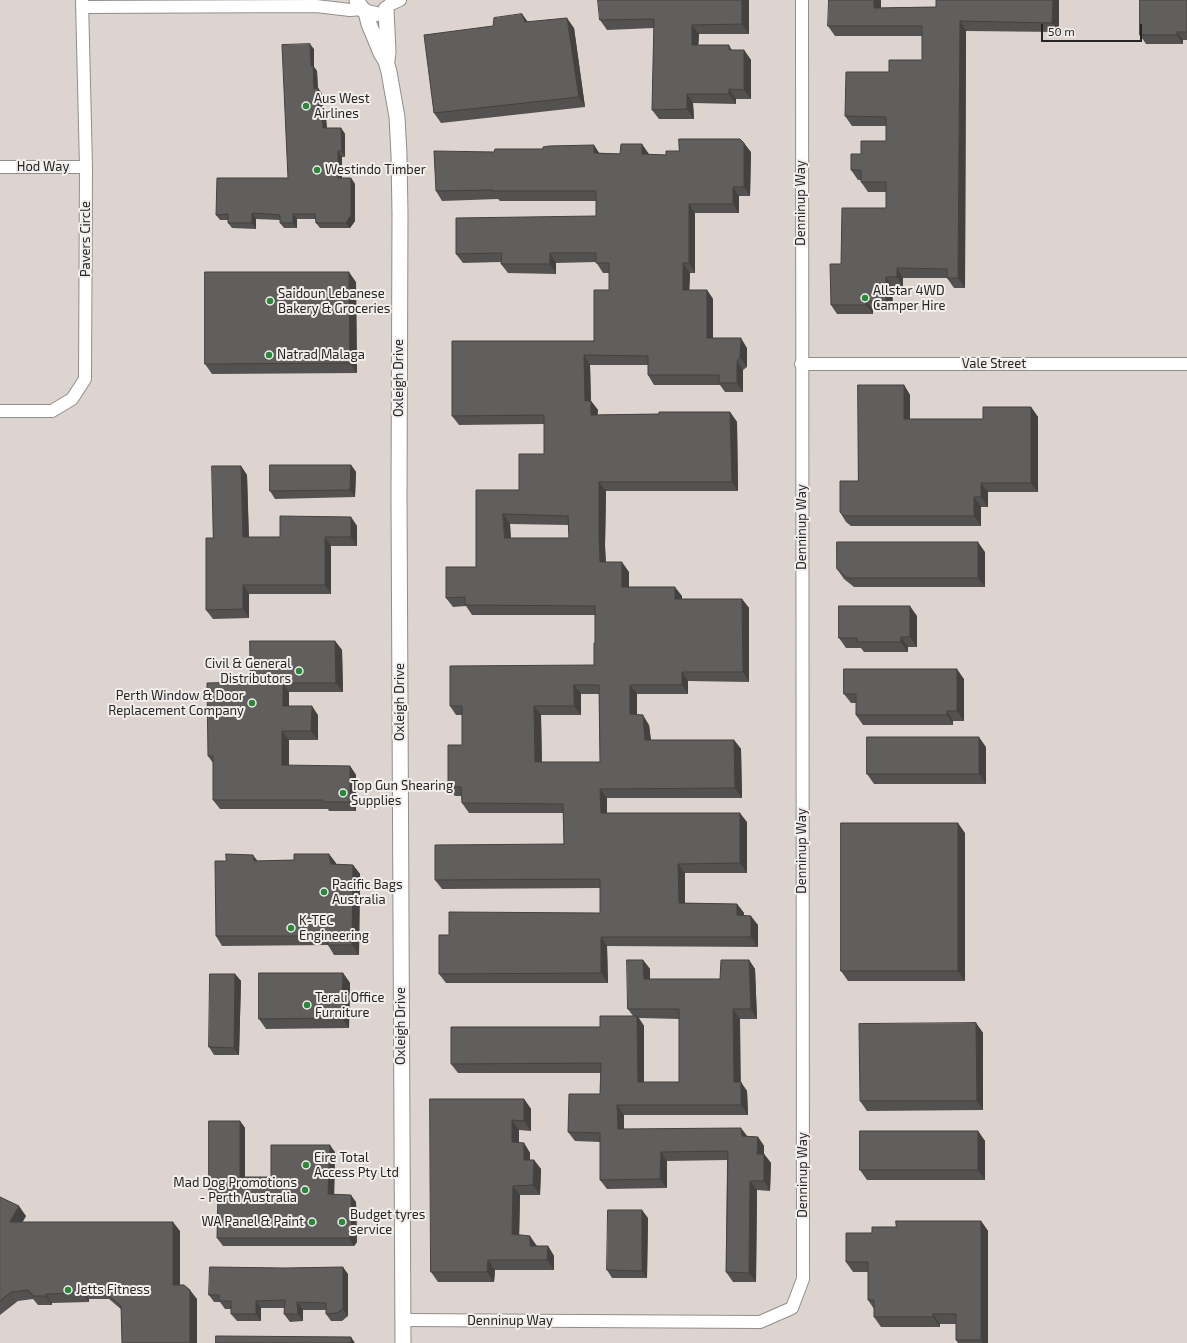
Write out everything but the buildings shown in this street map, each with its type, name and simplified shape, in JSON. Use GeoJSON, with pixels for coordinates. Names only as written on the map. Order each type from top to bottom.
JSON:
{"type":"FeatureCollection","features":[{"type":"Feature","properties":{"kind":"street"},"geometry":{"type":"LineString","coordinates":[[316,6],[334,0]]}},
{"type":"Feature","properties":{"kind":"street","name":"Denninup Way"},"geometry":{"type":"LineString","coordinates":[[403,1320],[760,1322],[792,1308],[803,1279],[801,364],[802,0]]}},
{"type":"Feature","properties":{"kind":"street"},"geometry":{"type":"LineString","coordinates":[[82,3],[316,6],[350,10],[362,7],[377,14],[392,4]]}},
{"type":"Feature","properties":{"kind":"street","name":"Pavers Circle"},"geometry":{"type":"LineString","coordinates":[[0,412],[52,411],[72,399],[85,379],[86,167],[82,3]]}},
{"type":"Feature","properties":{"kind":"street","name":"Oxleigh Drive"},"geometry":{"type":"LineString","coordinates":[[386,61],[392,4]]}},
{"type":"Feature","properties":{"kind":"street","name":"Oxleigh Drive"},"geometry":{"type":"LineString","coordinates":[[362,7],[381,53],[386,61],[397,117],[400,214],[399,504],[403,1343]]}},
{"type":"Feature","properties":{"kind":"street","name":"Hod Way"},"geometry":{"type":"LineString","coordinates":[[0,166],[86,167]]}},
{"type":"Feature","properties":{"kind":"street","name":"Vale Street"},"geometry":{"type":"LineString","coordinates":[[801,364],[1187,364]]}},
{"type":"Feature","properties":{"kind":"shaded area"},"geometry":{"type":"Polygon","coordinates":[[[0,0],[1187,0],[1187,1343],[0,1343],[0,0]]]}},
{"type":"Feature","properties":{"kind":"place","name":"Aus West Airlines"},"geometry":{"type":"Point","coordinates":[306,106]}},
{"type":"Feature","properties":{"kind":"place","name":"Westindo Timber"},"geometry":{"type":"Point","coordinates":[317,170]}},
{"type":"Feature","properties":{"kind":"place","name":"Allstar 4WD Camper Hire"},"geometry":{"type":"Point","coordinates":[865,298]}},
{"type":"Feature","properties":{"kind":"place","name":"Saidoun Lebanese Bakery & Groceries"},"geometry":{"type":"Point","coordinates":[270,301]}},
{"type":"Feature","properties":{"kind":"place","name":"Natrad Malaga"},"geometry":{"type":"Point","coordinates":[269,355]}},
{"type":"Feature","properties":{"kind":"place","name":"Civil & General Distributors"},"geometry":{"type":"Point","coordinates":[299,671]}},
{"type":"Feature","properties":{"kind":"place","name":"Perth Window & Door Replacement Company"},"geometry":{"type":"Point","coordinates":[252,703]}},
{"type":"Feature","properties":{"kind":"place","name":"Top Gun Shearing Supplies"},"geometry":{"type":"Point","coordinates":[343,793]}},
{"type":"Feature","properties":{"kind":"place","name":"Pacific Bags Australia"},"geometry":{"type":"Point","coordinates":[324,892]}},
{"type":"Feature","properties":{"kind":"place","name":"K-TEC Engineering"},"geometry":{"type":"Point","coordinates":[291,928]}},
{"type":"Feature","properties":{"kind":"place","name":"Terali Office Furniture"},"geometry":{"type":"Point","coordinates":[307,1005]}},
{"type":"Feature","properties":{"kind":"place","name":"Eire Total Access Pty Ltd"},"geometry":{"type":"Point","coordinates":[306,1165]}},
{"type":"Feature","properties":{"kind":"place","name":"Mad Dog Promotions - Perth Australia"},"geometry":{"type":"Point","coordinates":[305,1190]}},
{"type":"Feature","properties":{"kind":"place","name":"WA Panel & Paint"},"geometry":{"type":"Point","coordinates":[312,1222]}},
{"type":"Feature","properties":{"kind":"place","name":"Budget tyres service"},"geometry":{"type":"Point","coordinates":[342,1222]}},
{"type":"Feature","properties":{"kind":"place","name":"Jetts Fitness"},"geometry":{"type":"Point","coordinates":[68,1290]}}]}
